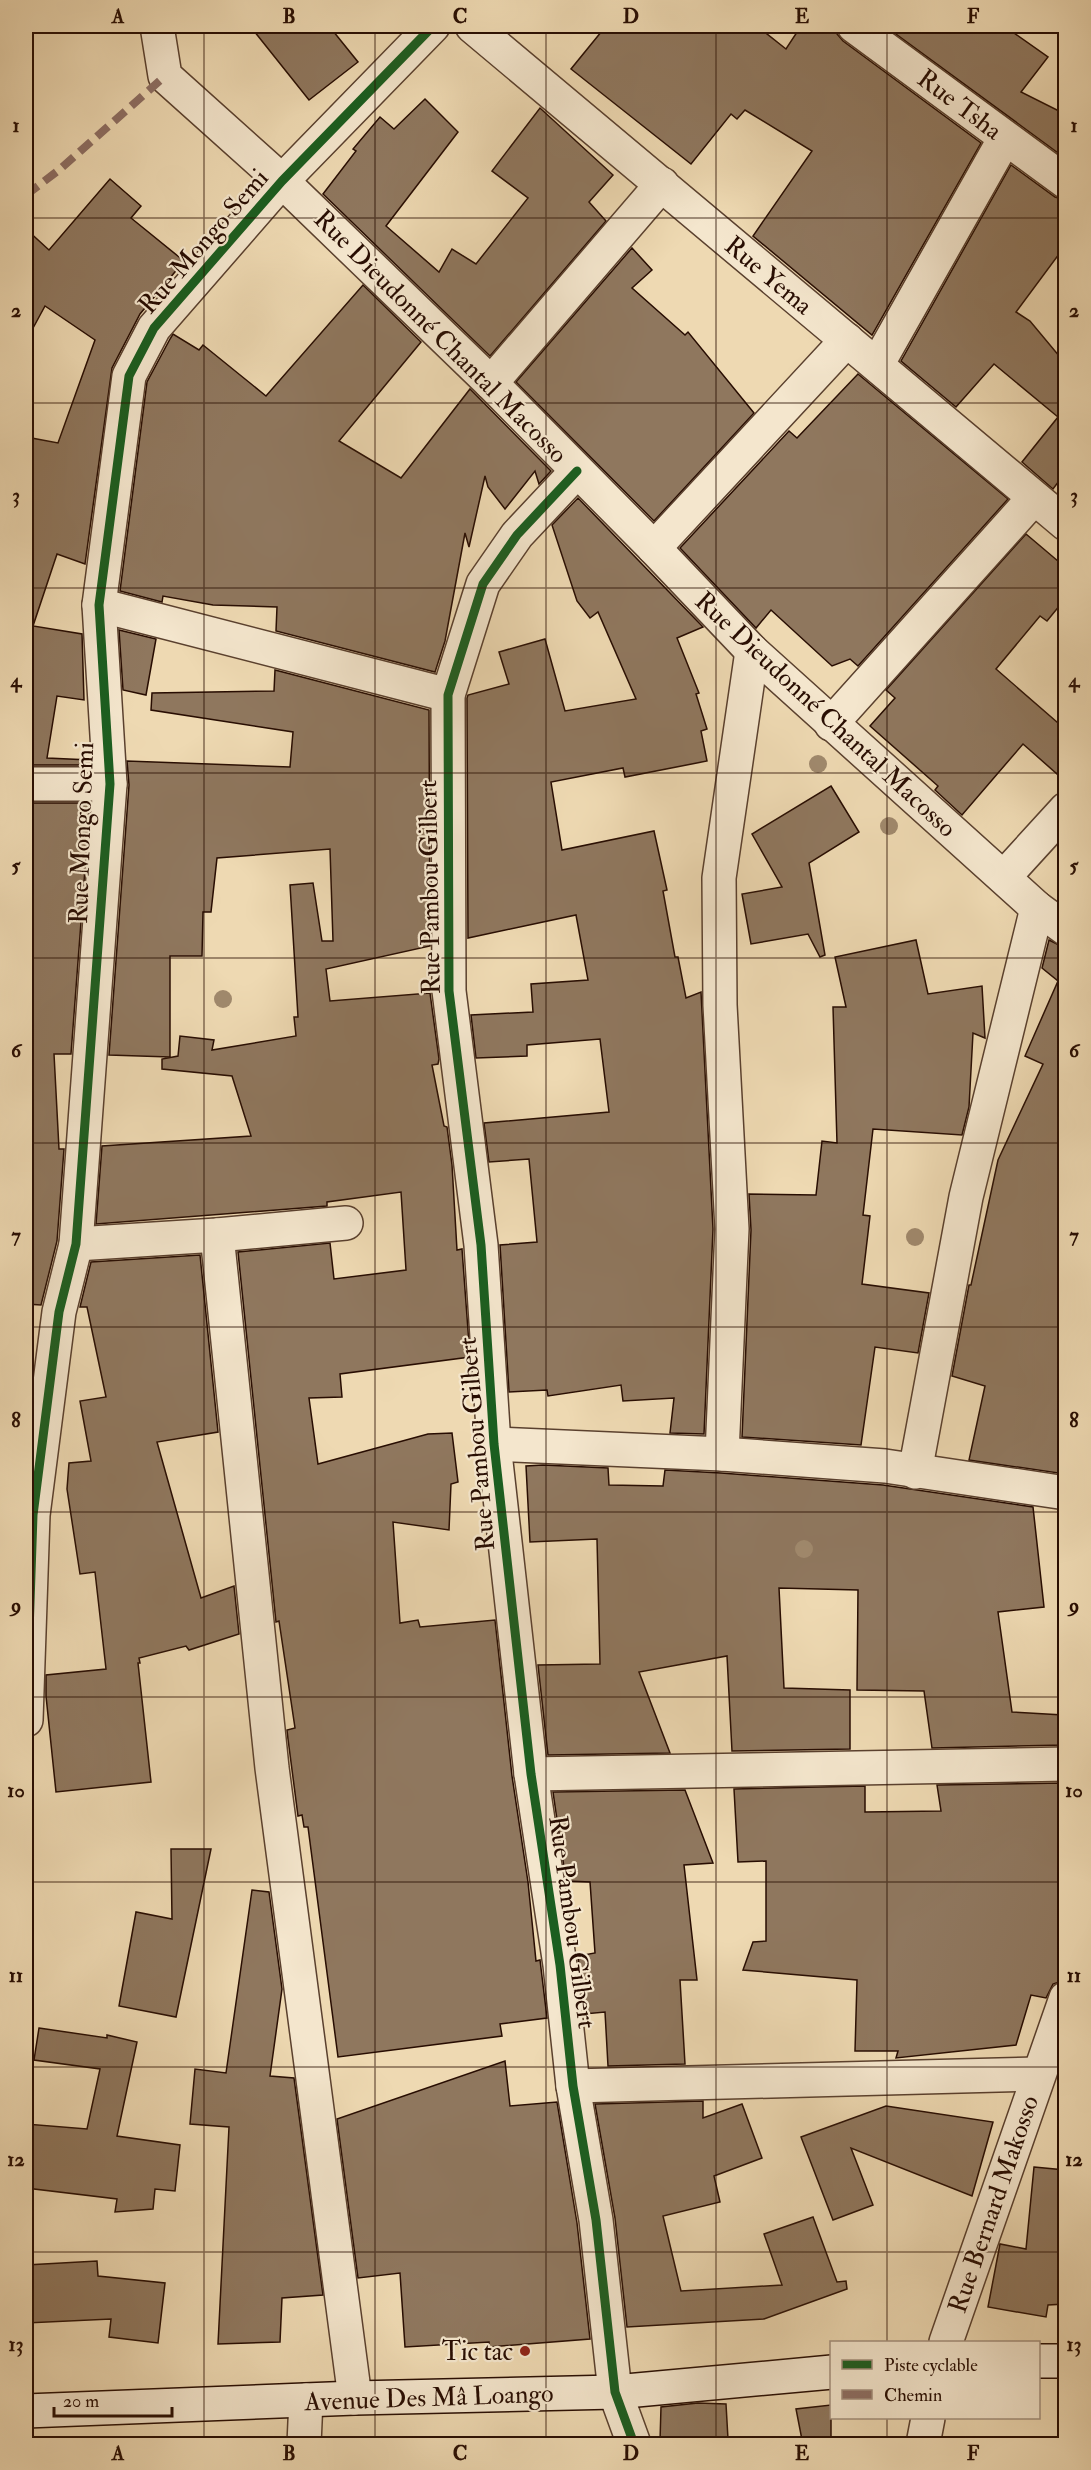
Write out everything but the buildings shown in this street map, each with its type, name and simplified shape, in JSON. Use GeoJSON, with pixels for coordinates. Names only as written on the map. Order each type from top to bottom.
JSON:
{"type":"FeatureCollection","features":[{"type":"Feature","properties":{"kind":"street","name":"Rue Dieudonné Chantal Macosso"},"geometry":{"type":"LineString","coordinates":[[157,26],[165,76],[282,181],[491,383],[752,651],[1037,908],[1065,929]]}},
{"type":"Feature","properties":{"kind":"street","name":"Rue Mongo Semi"},"geometry":{"type":"LineString","coordinates":[[26,1720],[33,1515],[59,1312],[76,1244],[110,784],[99,606],[129,376],[154,328],[282,181],[433,26]]}},
{"type":"Feature","properties":{"kind":"street","name":"Rue Yema"},"geometry":{"type":"LineString","coordinates":[[472,26],[1065,524]]}},
{"type":"Feature","properties":{"kind":"street","name":"Rue Tsha"},"geometry":{"type":"LineString","coordinates":[[854,26],[1065,182]]}},
{"type":"Feature","properties":{"kind":"street"},"geometry":{"type":"LineString","coordinates":[[877,365],[1005,138]]}},
{"type":"Feature","properties":{"kind":"street"},"geometry":{"type":"LineString","coordinates":[[491,383],[662,184]]}},
{"type":"Feature","properties":{"kind":"street"},"geometry":{"type":"LineString","coordinates":[[654,548],[847,340]]}},
{"type":"Feature","properties":{"kind":"street","name":"Rue Pambou Gilbert"},"geometry":{"type":"LineString","coordinates":[[577,471],[517,535],[483,584],[448,695],[449,991],[481,1245],[494,1444],[531,1774],[560,1965],[573,2086],[596,2220],[615,2392],[634,2445]]}},
{"type":"Feature","properties":{"kind":"street"},"geometry":{"type":"LineString","coordinates":[[831,724],[1034,498]]}},
{"type":"Feature","properties":{"kind":"street"},"geometry":{"type":"LineString","coordinates":[[99,606],[448,695]]}},
{"type":"Feature","properties":{"kind":"street"},"geometry":{"type":"LineString","coordinates":[[722,1454],[732,1228],[720,1005],[719,878],[752,651]]}},
{"type":"Feature","properties":{"kind":"street"},"geometry":{"type":"LineString","coordinates":[[26,784],[110,784]]}},
{"type":"Feature","properties":{"kind":"street"},"geometry":{"type":"LineString","coordinates":[[1004,878],[1065,809]]}},
{"type":"Feature","properties":{"kind":"street"},"geometry":{"type":"LineString","coordinates":[[915,1472],[966,1197],[1037,908]]}},
{"type":"Feature","properties":{"kind":"street"},"geometry":{"type":"LineString","coordinates":[[76,1244],[217,1235],[346,1223]]}},
{"type":"Feature","properties":{"kind":"street"},"geometry":{"type":"LineString","coordinates":[[217,1235],[272,1768],[355,2398]]}},
{"type":"Feature","properties":{"kind":"street"},"geometry":{"type":"LineString","coordinates":[[494,1444],[722,1454],[885,1466],[1065,1493]]}},
{"type":"Feature","properties":{"kind":"street"},"geometry":{"type":"LineString","coordinates":[[531,1774],[1065,1764]]}},
{"type":"Feature","properties":{"kind":"street","name":"Rue Bernard Makosso"},"geometry":{"type":"LineString","coordinates":[[947,2341],[1065,1998]]}},
{"type":"Feature","properties":{"kind":"street"},"geometry":{"type":"LineString","coordinates":[[573,2086],[1038,2074]]}},
{"type":"Feature","properties":{"kind":"street"},"geometry":{"type":"LineString","coordinates":[[1040,2361],[1065,2361]]}},
{"type":"Feature","properties":{"kind":"street","name":"Avenue Des Mâ Loango"},"geometry":{"type":"LineString","coordinates":[[26,2411],[355,2398],[615,2392],[830,2372]]}},
{"type":"Feature","properties":{"kind":"street"},"geometry":{"type":"LineString","coordinates":[[304,2445],[306,2400]]}},
{"type":"Feature","properties":{"kind":"street"},"geometry":{"type":"LineString","coordinates":[[923,2445],[928,2419]]}},
{"type":"Feature","properties":{"kind":"marked path"},"geometry":{"type":"LineString","coordinates":[[26,195],[59,170],[165,76]]}},
{"type":"Feature","properties":{"kind":"cycle path"},"geometry":{"type":"LineString","coordinates":[[26,1720],[33,1515],[59,1312],[76,1244],[110,784],[99,605],[129,376],[154,328],[282,181],[433,26]]}},
{"type":"Feature","properties":{"kind":"cycle path"},"geometry":{"type":"LineString","coordinates":[[577,471],[517,535],[483,584],[448,695],[449,991],[481,1245],[494,1444],[531,1774],[560,1965],[573,2086],[596,2220],[615,2392],[634,2444]]}},
{"type":"Feature","properties":{"kind":"place","name":"Tic tac"},"geometry":{"type":"Point","coordinates":[525,2351]}}]}
